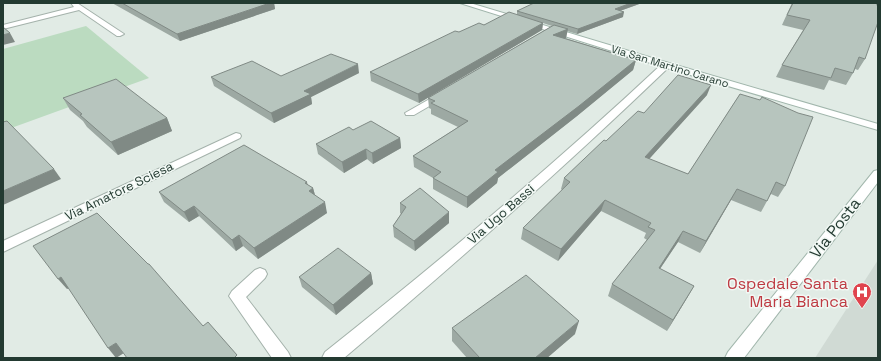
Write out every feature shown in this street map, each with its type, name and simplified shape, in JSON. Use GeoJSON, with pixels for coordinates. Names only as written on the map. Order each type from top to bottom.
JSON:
{"type":"FeatureCollection","features":[{"type":"Feature","properties":{"kind":"street"},"geometry":{"type":"LineString","coordinates":[[73,3],[120,34]]}},
{"type":"Feature","properties":{"kind":"street","name":"Via San Martino Carano"},"geometry":{"type":"LineString","coordinates":[[463,3],[666,65],[878,127]]}},
{"type":"Feature","properties":{"kind":"street"},"geometry":{"type":"LineString","coordinates":[[3,27],[80,8]]}},
{"type":"Feature","properties":{"kind":"street"},"geometry":{"type":"LineString","coordinates":[[538,38],[552,30]]}},
{"type":"Feature","properties":{"kind":"street","name":"Via Ugo Bassi"},"geometry":{"type":"LineString","coordinates":[[331,358],[422,283],[629,101],[666,65]]}},
{"type":"Feature","properties":{"kind":"street"},"geometry":{"type":"LineString","coordinates":[[410,114],[451,90]]}},
{"type":"Feature","properties":{"kind":"street","name":"Via Amatore Sciesa"},"geometry":{"type":"LineString","coordinates":[[3,247],[236,136]]}},
{"type":"Feature","properties":{"kind":"street","name":"Via Posta"},"geometry":{"type":"LineString","coordinates":[[734,358],[878,174]]}},
{"type":"Feature","properties":{"kind":"street"},"geometry":{"type":"LineString","coordinates":[[260,274],[237,296],[282,358]]}},
{"type":"Feature","properties":{"kind":"shaded area","name":"Ospedale Santa Maria Bianca"},"geometry":{"type":"Polygon","coordinates":[[[878,260],[878,358],[815,358],[878,260]]]}},
{"type":"Feature","properties":{"kind":"green space"},"geometry":{"type":"Polygon","coordinates":[[[86,26],[149,78],[3,131],[3,49],[86,26]]]}},
{"type":"Feature","properties":{"kind":"building"},"geometry":{"type":"Polygon","coordinates":[[[122,3],[270,3],[177,34],[122,3]]]}},
{"type":"Feature","properties":{"kind":"building"},"geometry":{"type":"Polygon","coordinates":[[[534,3],[631,3],[615,9],[624,12],[578,29],[517,11],[534,3]]]}},
{"type":"Feature","properties":{"kind":"building"},"geometry":{"type":"Polygon","coordinates":[[[793,3],[876,3],[878,7],[878,22],[865,59],[859,57],[853,73],[835,68],[831,78],[782,65],[810,20],[787,15],[793,3]]]}},
{"type":"Feature","properties":{"kind":"building"},"geometry":{"type":"Polygon","coordinates":[[[509,12],[543,23],[418,94],[370,72],[455,31],[459,32],[479,23],[484,25],[509,12]]]}},
{"type":"Feature","properties":{"kind":"building"},"geometry":{"type":"Polygon","coordinates":[[[554,25],[568,29],[553,35],[636,60],[579,106],[495,170],[498,172],[467,197],[433,178],[441,172],[413,156],[468,121],[431,103],[435,101],[428,98],[554,25]]]}},
{"type":"Feature","properties":{"kind":"building"},"geometry":{"type":"Polygon","coordinates":[[[3,27],[10,33],[3,35],[3,27]]]}},
{"type":"Feature","properties":{"kind":"building"},"geometry":{"type":"Polygon","coordinates":[[[331,54],[358,64],[304,91],[311,94],[271,113],[211,77],[252,61],[281,76],[331,54]]]}},
{"type":"Feature","properties":{"kind":"building"},"geometry":{"type":"Polygon","coordinates":[[[678,75],[711,85],[645,157],[688,174],[740,94],[760,100],[762,97],[798,113],[813,117],[785,186],[776,182],[767,201],[737,189],[706,241],[683,231],[659,268],[694,286],[673,320],[612,284],[655,230],[648,227],[651,223],[605,200],[561,249],[523,228],[570,182],[564,178],[604,140],[606,141],[638,111],[644,113],[678,75]]]}},
{"type":"Feature","properties":{"kind":"building"},"geometry":{"type":"Polygon","coordinates":[[[116,79],[167,118],[111,142],[63,98],[116,79]]]}},
{"type":"Feature","properties":{"kind":"building"},"geometry":{"type":"Polygon","coordinates":[[[7,121],[54,169],[3,191],[3,122],[7,121]]]}},
{"type":"Feature","properties":{"kind":"building"},"geometry":{"type":"Polygon","coordinates":[[[371,121],[400,138],[372,153],[366,149],[342,162],[316,144],[349,127],[353,130],[371,121]]]}},
{"type":"Feature","properties":{"kind":"building"},"geometry":{"type":"Polygon","coordinates":[[[244,145],[307,182],[305,183],[313,188],[309,191],[325,202],[254,248],[239,235],[232,240],[194,206],[184,212],[159,192],[244,145]]]}},
{"type":"Feature","properties":{"kind":"building"},"geometry":{"type":"Polygon","coordinates":[[[420,188],[449,212],[414,241],[393,226],[406,207],[400,203],[420,188]]]}},
{"type":"Feature","properties":{"kind":"building"},"geometry":{"type":"Polygon","coordinates":[[[97,213],[149,264],[203,326],[208,322],[237,355],[234,358],[127,358],[116,343],[108,348],[61,277],[58,279],[33,246],[97,213]]]}},
{"type":"Feature","properties":{"kind":"building"},"geometry":{"type":"Polygon","coordinates":[[[338,248],[371,273],[333,305],[299,277],[338,248]]]}},
{"type":"Feature","properties":{"kind":"building"},"geometry":{"type":"Polygon","coordinates":[[[526,275],[579,321],[535,358],[480,358],[452,328],[526,275]]]}},
{"type":"Feature","properties":{"kind":"place","name":"Ospedale Santa Maria Bianca"},"geometry":{"type":"Point","coordinates":[862,309]}}]}
